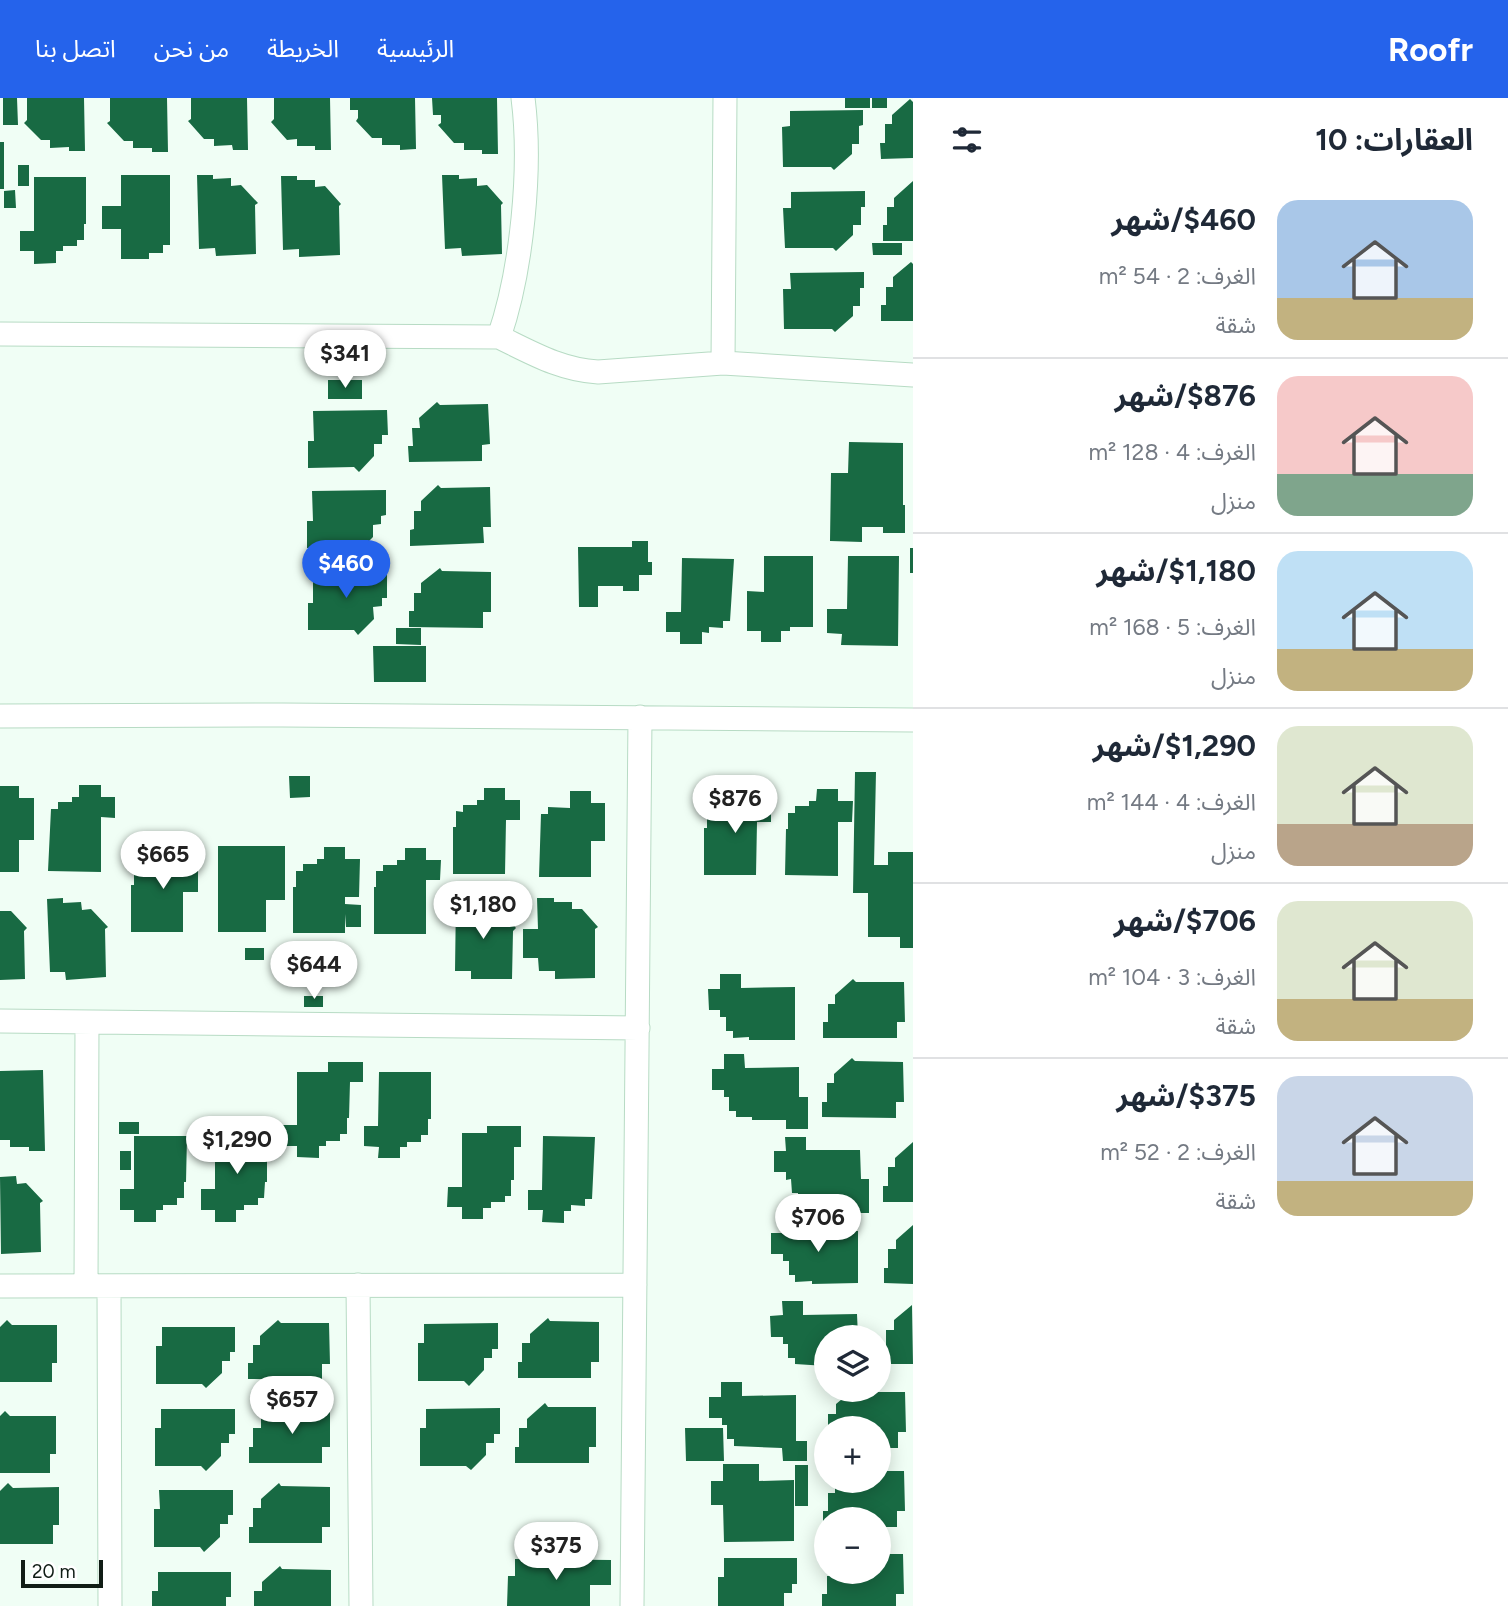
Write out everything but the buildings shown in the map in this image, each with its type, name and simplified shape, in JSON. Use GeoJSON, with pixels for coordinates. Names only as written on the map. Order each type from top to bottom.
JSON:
{"type":"FeatureCollection","features":[{"type":"Feature","properties":{"kind":"street"},"geometry":{"type":"LineString","coordinates":[[499,337],[509,310],[524,197],[527,128],[523,98]]}},
{"type":"Feature","properties":{"kind":"street"},"geometry":{"type":"LineString","coordinates":[[723,363],[725,98]]}},
{"type":"Feature","properties":{"kind":"street"},"geometry":{"type":"LineString","coordinates":[[0,334],[499,337],[552,363],[582,371],[723,363],[913,375]]}},
{"type":"Feature","properties":{"kind":"street"},"geometry":{"type":"LineString","coordinates":[[0,716],[913,720]]}},
{"type":"Feature","properties":{"kind":"street"},"geometry":{"type":"LineString","coordinates":[[632,1606],[640,717]]}},
{"type":"Feature","properties":{"kind":"street"},"geometry":{"type":"LineString","coordinates":[[0,1021],[638,1028]]}},
{"type":"Feature","properties":{"kind":"street"},"geometry":{"type":"LineString","coordinates":[[87,1023],[110,1606]]}},
{"type":"Feature","properties":{"kind":"street"},"geometry":{"type":"LineString","coordinates":[[358,1285],[361,1606]]}},
{"type":"Feature","properties":{"kind":"street"},"geometry":{"type":"LineString","coordinates":[[0,1286],[635,1285]]}}]}
